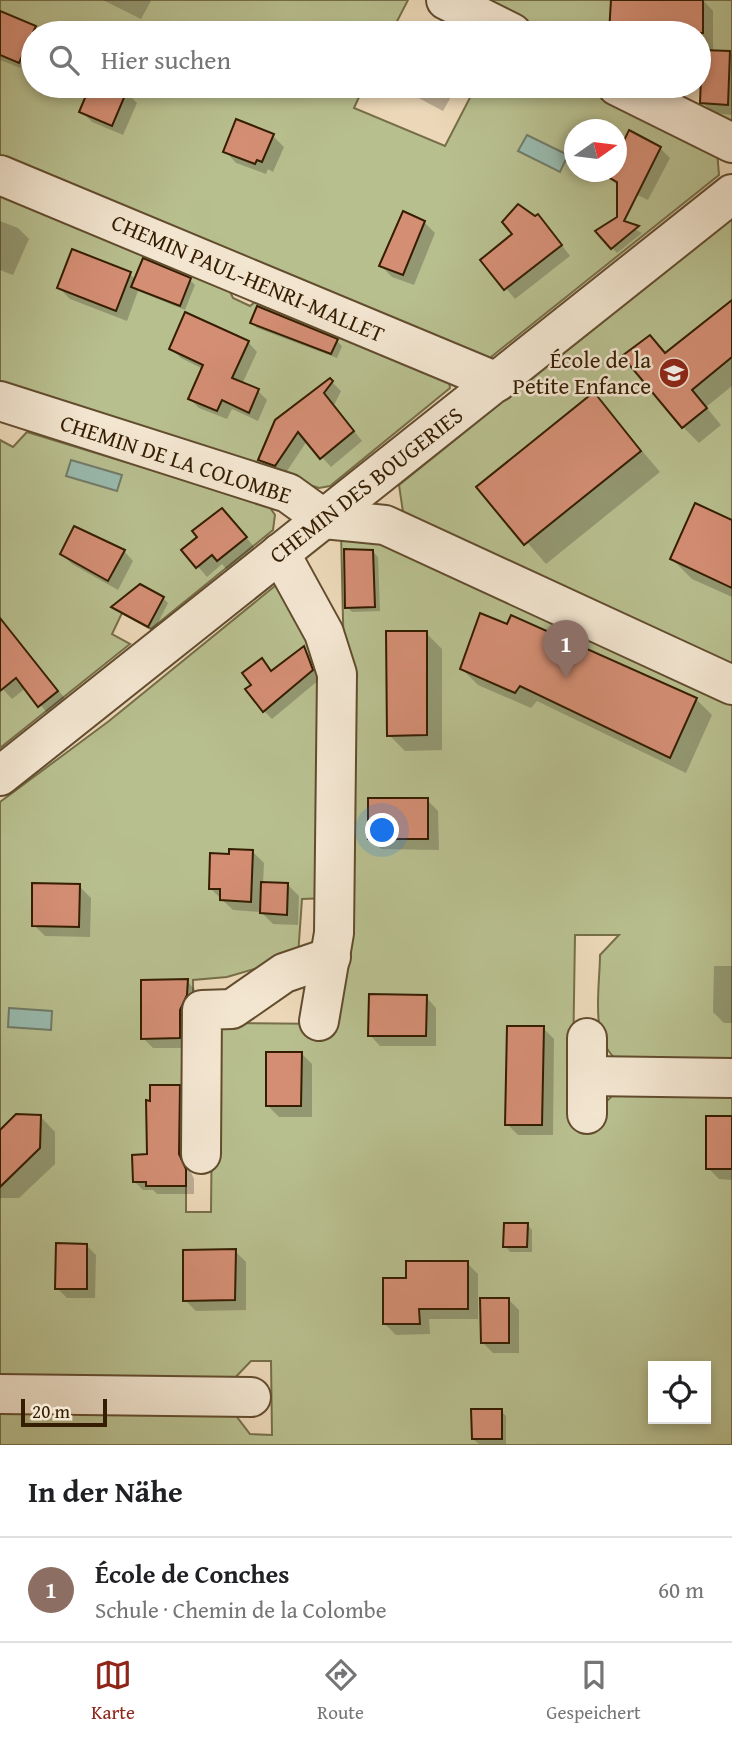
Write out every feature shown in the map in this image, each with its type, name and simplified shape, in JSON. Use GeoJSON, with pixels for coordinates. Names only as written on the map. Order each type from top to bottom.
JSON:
{"type":"FeatureCollection","features":[{"type":"Feature","properties":{"kind":"street"},"geometry":{"type":"LineString","coordinates":[[446,0],[488,21]]}},
{"type":"Feature","properties":{"kind":"street"},"geometry":{"type":"LineString","coordinates":[[641,98],[732,143]]}},
{"type":"Feature","properties":{"kind":"street","name":"CHEMIN PAUL-HENRI-MALLET"},"geometry":{"type":"LineString","coordinates":[[0,175],[497,382]]}},
{"type":"Feature","properties":{"kind":"street","name":"CHEMIN DES BOUGERIES"},"geometry":{"type":"LineString","coordinates":[[0,776],[732,194]]}},
{"type":"Feature","properties":{"kind":"street","name":"CHEMIN DE LA COLOMBE"},"geometry":{"type":"LineString","coordinates":[[0,401],[288,493],[324,519]]}},
{"type":"Feature","properties":{"kind":"street"},"geometry":{"type":"LineString","coordinates":[[324,519],[385,525],[732,685]]}},
{"type":"Feature","properties":{"kind":"street"},"geometry":{"type":"LineString","coordinates":[[280,553],[324,633],[337,674],[334,933],[319,1021]]}},
{"type":"Feature","properties":{"kind":"street"},"geometry":{"type":"LineString","coordinates":[[201,1154],[202,1010],[233,1009],[284,973],[331,957]]}},
{"type":"Feature","properties":{"kind":"street"},"geometry":{"type":"LineString","coordinates":[[587,1038],[587,1114]]}},
{"type":"Feature","properties":{"kind":"street"},"geometry":{"type":"LineString","coordinates":[[588,1076],[732,1078]]}},
{"type":"Feature","properties":{"kind":"street"},"geometry":{"type":"LineString","coordinates":[[0,1394],[251,1397]]}},
{"type":"Feature","properties":{"kind":"green space"},"geometry":{"type":"Polygon","coordinates":[[[0,0],[408,0],[397,21],[21,21],[21,98],[359,98],[354,108],[445,146],[470,98],[612,98],[717,150],[719,175],[486,361],[0,159],[0,0]]]}},
{"type":"Feature","properties":{"kind":"green space"},"geometry":{"type":"Polygon","coordinates":[[[473,0],[732,0],[732,133],[701,115],[701,98],[711,98],[711,21],[514,21],[473,0]]]}},
{"type":"Feature","properties":{"kind":"green space"},"geometry":{"type":"Polygon","coordinates":[[[0,188],[226,283],[233,298],[250,306],[260,298],[448,373],[450,388],[330,486],[319,488],[0,388],[0,188]]]}},
{"type":"Feature","properties":{"kind":"green space"},"geometry":{"type":"Polygon","coordinates":[[[732,217],[732,666],[403,512],[399,485],[732,217]]]}},
{"type":"Feature","properties":{"kind":"green space"},"geometry":{"type":"Polygon","coordinates":[[[27,432],[269,506],[275,515],[273,530],[151,629],[122,613],[112,634],[130,644],[0,748],[0,440],[13,447],[27,432]]]}},
{"type":"Feature","properties":{"kind":"green space"},"geometry":{"type":"Polygon","coordinates":[[[341,531],[383,532],[732,696],[732,1065],[617,1060],[608,1051],[599,1026],[598,997],[600,955],[619,935],[575,935],[572,1123],[601,1107],[614,1094],[732,1090],[732,1445],[0,1445],[0,1407],[230,1408],[250,1434],[272,1435],[271,1361],[251,1361],[229,1384],[0,1381],[0,802],[109,721],[281,581],[328,687],[329,898],[302,899],[298,956],[227,977],[193,980],[194,1074],[186,1135],[186,1212],[211,1212],[213,1023],[331,1024],[346,750],[341,531]]]}},
{"type":"Feature","properties":{"kind":"water"},"geometry":{"type":"Polygon","coordinates":[[[527,135],[564,153],[564,164],[560,172],[518,151],[527,135]]]}},
{"type":"Feature","properties":{"kind":"water"},"geometry":{"type":"Polygon","coordinates":[[[71,460],[122,475],[117,491],[66,476],[71,460]]]}},
{"type":"Feature","properties":{"kind":"water"},"geometry":{"type":"Polygon","coordinates":[[[9,1008],[52,1011],[51,1030],[8,1027],[9,1008]]]}},
{"type":"Feature","properties":{"kind":"building"},"geometry":{"type":"Polygon","coordinates":[[[611,0],[703,0],[703,21],[610,21],[611,0]]]}},
{"type":"Feature","properties":{"kind":"building"},"geometry":{"type":"Polygon","coordinates":[[[0,11],[24,21],[21,21],[19,63],[0,55],[0,11]]]}},
{"type":"Feature","properties":{"kind":"building"},"geometry":{"type":"Polygon","coordinates":[[[711,50],[730,51],[728,105],[700,103],[700,98],[711,98],[711,50]]]}},
{"type":"Feature","properties":{"kind":"building"},"geometry":{"type":"Polygon","coordinates":[[[85,98],[124,98],[112,126],[79,112],[85,98]]]}},
{"type":"Feature","properties":{"kind":"building"},"geometry":{"type":"Polygon","coordinates":[[[236,119],[274,134],[262,162],[257,160],[255,164],[223,152],[236,119]]]}},
{"type":"Feature","properties":{"kind":"building"},"geometry":{"type":"Polygon","coordinates":[[[629,130],[661,147],[624,221],[639,226],[611,249],[595,231],[617,217],[617,182],[627,182],[629,130]]]}},
{"type":"Feature","properties":{"kind":"building"},"geometry":{"type":"Polygon","coordinates":[[[518,204],[535,216],[538,214],[562,245],[504,290],[480,260],[512,234],[502,222],[518,204]]]}},
{"type":"Feature","properties":{"kind":"building"},"geometry":{"type":"Polygon","coordinates":[[[403,211],[425,221],[403,275],[379,266],[403,211]]]}},
{"type":"Feature","properties":{"kind":"building"},"geometry":{"type":"Polygon","coordinates":[[[72,249],[131,272],[116,311],[57,288],[72,249]]]}},
{"type":"Feature","properties":{"kind":"building"},"geometry":{"type":"Polygon","coordinates":[[[143,258],[191,278],[180,306],[131,287],[143,258]]]}},
{"type":"Feature","properties":{"kind":"building","name":"École de la Petite Enfance"},"geometry":{"type":"Polygon","coordinates":[[[732,300],[732,357],[692,390],[707,408],[682,428],[622,356],[650,335],[665,353],[732,300]]]}},
{"type":"Feature","properties":{"kind":"building"},"geometry":{"type":"Polygon","coordinates":[[[257,306],[338,339],[331,354],[250,323],[257,306]]]}},
{"type":"Feature","properties":{"kind":"building"},"geometry":{"type":"Polygon","coordinates":[[[185,312],[249,341],[232,378],[259,389],[249,413],[222,400],[217,411],[188,399],[203,365],[169,349],[185,312]]]}},
{"type":"Feature","properties":{"kind":"building"},"geometry":{"type":"Polygon","coordinates":[[[330,378],[333,381],[324,393],[354,431],[320,459],[298,432],[275,466],[258,460],[275,420],[330,378]]]}},
{"type":"Feature","properties":{"kind":"building"},"geometry":{"type":"Polygon","coordinates":[[[594,392],[641,451],[524,545],[476,487],[594,392]]]}},
{"type":"Feature","properties":{"kind":"building"},"geometry":{"type":"Polygon","coordinates":[[[695,503],[732,520],[732,588],[670,559],[695,503]]]}},
{"type":"Feature","properties":{"kind":"building"},"geometry":{"type":"Polygon","coordinates":[[[222,508],[247,537],[217,561],[212,555],[196,568],[181,550],[197,537],[192,531],[222,508]]]}},
{"type":"Feature","properties":{"kind":"building"},"geometry":{"type":"Polygon","coordinates":[[[74,526],[125,550],[108,581],[60,554],[74,526]]]}},
{"type":"Feature","properties":{"kind":"building"},"geometry":{"type":"Polygon","coordinates":[[[344,549],[373,550],[375,607],[345,608],[344,549]]]}},
{"type":"Feature","properties":{"kind":"building"},"geometry":{"type":"Polygon","coordinates":[[[140,584],[164,597],[148,627],[111,607],[140,584]]]}},
{"type":"Feature","properties":{"kind":"building"},"geometry":{"type":"Polygon","coordinates":[[[480,613],[507,624],[511,615],[697,698],[670,758],[520,686],[515,693],[460,669],[480,613]]]}},
{"type":"Feature","properties":{"kind":"building"},"geometry":{"type":"Polygon","coordinates":[[[0,618],[58,691],[38,707],[16,678],[0,691],[0,618]]]}},
{"type":"Feature","properties":{"kind":"building"},"geometry":{"type":"Polygon","coordinates":[[[386,631],[427,631],[427,735],[387,736],[386,631]]]}},
{"type":"Feature","properties":{"kind":"building"},"geometry":{"type":"Polygon","coordinates":[[[304,646],[313,670],[263,712],[245,689],[251,685],[242,673],[262,658],[271,671],[304,646]]]}},
{"type":"Feature","properties":{"kind":"building"},"geometry":{"type":"Polygon","coordinates":[[[368,798],[428,798],[428,839],[368,839],[368,798]]]}},
{"type":"Feature","properties":{"kind":"building"},"geometry":{"type":"Polygon","coordinates":[[[229,849],[253,850],[251,902],[220,900],[220,889],[209,889],[210,853],[229,854],[229,849]]]}},
{"type":"Feature","properties":{"kind":"building"},"geometry":{"type":"Polygon","coordinates":[[[261,882],[288,883],[287,915],[260,913],[261,882]]]}},
{"type":"Feature","properties":{"kind":"building"},"geometry":{"type":"Polygon","coordinates":[[[32,883],[80,884],[79,927],[32,926],[32,883]]]}},
{"type":"Feature","properties":{"kind":"building"},"geometry":{"type":"Polygon","coordinates":[[[188,979],[187,995],[180,1010],[180,1038],[141,1039],[141,980],[188,979]]]}},
{"type":"Feature","properties":{"kind":"building"},"geometry":{"type":"Polygon","coordinates":[[[369,994],[427,995],[426,1036],[368,1036],[369,994]]]}},
{"type":"Feature","properties":{"kind":"building"},"geometry":{"type":"Polygon","coordinates":[[[507,1026],[544,1026],[542,1125],[505,1125],[507,1026]]]}},
{"type":"Feature","properties":{"kind":"building"},"geometry":{"type":"Polygon","coordinates":[[[266,1052],[302,1052],[301,1106],[266,1106],[266,1052]]]}},
{"type":"Feature","properties":{"kind":"building"},"geometry":{"type":"Polygon","coordinates":[[[150,1085],[180,1085],[179,1154],[186,1169],[186,1186],[146,1186],[146,1182],[133,1182],[132,1155],[147,1154],[146,1100],[150,1101],[150,1085]]]}},
{"type":"Feature","properties":{"kind":"building"},"geometry":{"type":"Polygon","coordinates":[[[16,1114],[41,1115],[40,1148],[0,1187],[0,1130],[16,1114]]]}},
{"type":"Feature","properties":{"kind":"building"},"geometry":{"type":"Polygon","coordinates":[[[706,1116],[732,1116],[732,1169],[706,1169],[706,1116]]]}},
{"type":"Feature","properties":{"kind":"building"},"geometry":{"type":"Polygon","coordinates":[[[504,1223],[528,1223],[527,1247],[503,1247],[504,1223]]]}},
{"type":"Feature","properties":{"kind":"building"},"geometry":{"type":"Polygon","coordinates":[[[56,1243],[87,1244],[87,1289],[55,1289],[56,1243]]]}},
{"type":"Feature","properties":{"kind":"building"},"geometry":{"type":"Polygon","coordinates":[[[236,1249],[235,1300],[183,1301],[183,1250],[236,1249]]]}},
{"type":"Feature","properties":{"kind":"building"},"geometry":{"type":"Polygon","coordinates":[[[406,1261],[468,1261],[468,1309],[419,1309],[420,1324],[383,1324],[383,1278],[406,1278],[406,1261]]]}},
{"type":"Feature","properties":{"kind":"building"},"geometry":{"type":"Polygon","coordinates":[[[480,1298],[509,1298],[509,1343],[481,1343],[480,1298]]]}},
{"type":"Feature","properties":{"kind":"building"},"geometry":{"type":"Polygon","coordinates":[[[471,1409],[502,1409],[502,1439],[472,1439],[471,1409]]]}},
{"type":"Feature","properties":{"kind":"place","name":"École de la Petite Enfance"},"geometry":{"type":"Point","coordinates":[674,373]}},
{"type":"Feature","properties":{"kind":"place","name":"École de Conches"},"geometry":{"type":"Point","coordinates":[566,678]}}]}
